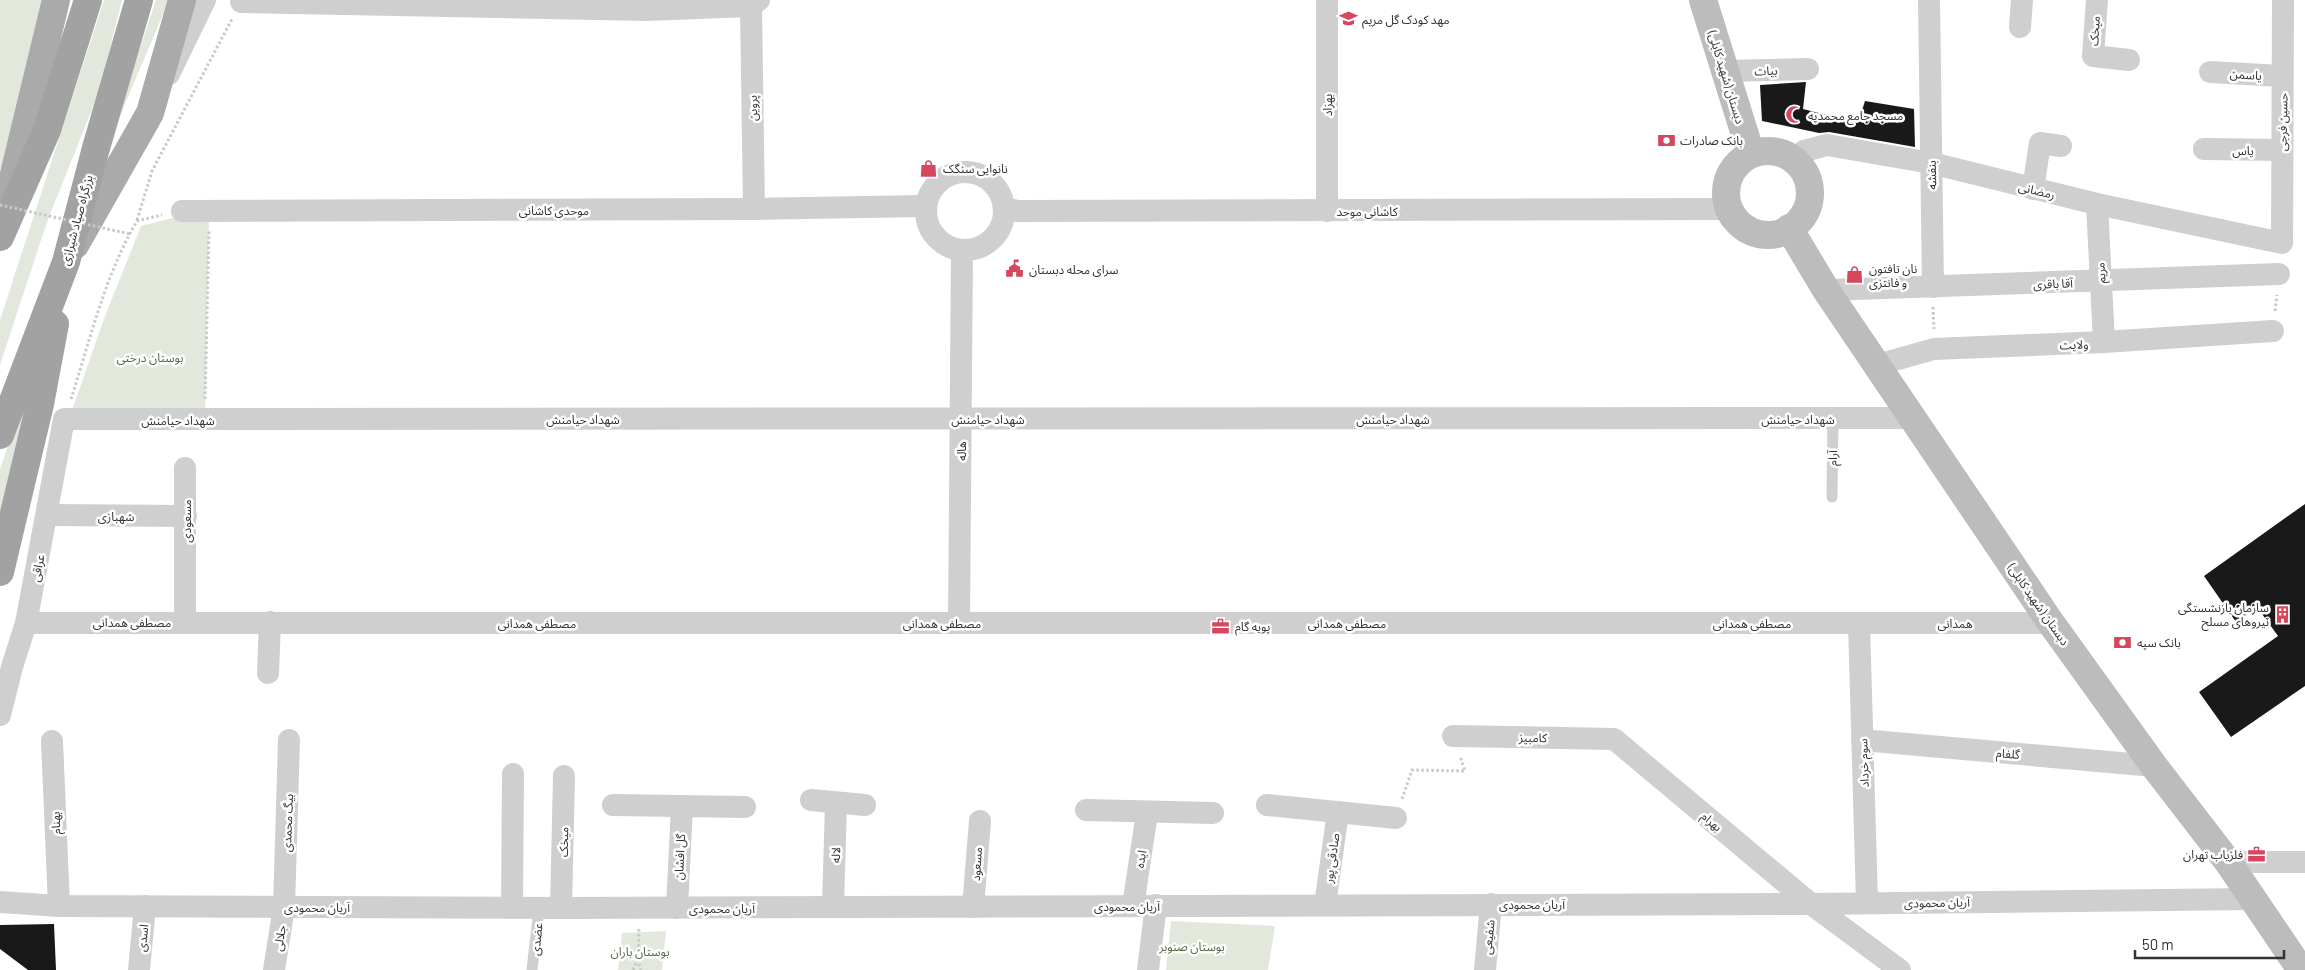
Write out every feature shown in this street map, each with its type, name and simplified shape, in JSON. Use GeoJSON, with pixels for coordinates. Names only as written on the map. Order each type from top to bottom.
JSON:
{"type":"FeatureCollection","features":[{"type":"Feature","properties":{"kind":"highway"},"geometry":{"type":"LineString","coordinates":[[0,237],[47,130],[88,0]]}},
{"type":"Feature","properties":{"kind":"highway","name":"بزرگراه صیاد شیرازی"},"geometry":{"type":"LineString","coordinates":[[0,436],[66,262],[96,148],[139,0]]}},
{"type":"Feature","properties":{"kind":"highway"},"geometry":{"type":"LineString","coordinates":[[0,572],[40,404],[66,262]]}},
{"type":"Feature","properties":{"kind":"main road"},"geometry":{"type":"LineString","coordinates":[[0,233],[56,0]]}},
{"type":"Feature","properties":{"kind":"main road"},"geometry":{"type":"LineString","coordinates":[[66,262],[150,112],[182,0]]}},
{"type":"Feature","properties":{"kind":"main road","name":"دبستان (شهید کابلی)"},"geometry":{"type":"LineString","coordinates":[[1703,0],[1751,154]]}},
{"type":"Feature","properties":{"kind":"main road"},"geometry":{"type":"LineString","coordinates":[[1766,151],[1776,152],[1794,159],[1806,175],[1809,198],[1807,209],[1801,218],[1789,228],[1774,234],[1753,232],[1741,225],[1729,209],[1728,190],[1731,176],[1739,164],[1751,154],[1766,151]]}},
{"type":"Feature","properties":{"kind":"main road","name":"دبستان (شهید کابلی)"},"geometry":{"type":"LineString","coordinates":[[1789,228],[1826,290],[2051,623],[2154,766],[2228,862],[2301,970]]}},
{"type":"Feature","properties":{"kind":"street"},"geometry":{"type":"LineString","coordinates":[[150,112],[205,0]]}},
{"type":"Feature","properties":{"kind":"street","name":"بهزاد"},"geometry":{"type":"LineString","coordinates":[[1327,0],[1327,211]]}},
{"type":"Feature","properties":{"kind":"street","name":"بنفشه"},"geometry":{"type":"LineString","coordinates":[[1928,0],[1933,287]]}},
{"type":"Feature","properties":{"kind":"street"},"geometry":{"type":"LineString","coordinates":[[2020,27],[2022,0]]}},
{"type":"Feature","properties":{"kind":"street","name":"میخک"},"geometry":{"type":"LineString","coordinates":[[2097,0],[2093,56],[2129,60]]}},
{"type":"Feature","properties":{"kind":"street","name":"حسین فرجی"},"geometry":{"type":"LineString","coordinates":[[2282,0],[2282,244]]}},
{"type":"Feature","properties":{"kind":"street"},"geometry":{"type":"LineString","coordinates":[[241,2],[646,5],[755,3]]}},
{"type":"Feature","properties":{"kind":"street","name":"پروین"},"geometry":{"type":"LineString","coordinates":[[754,209],[755,3]]}},
{"type":"Feature","properties":{"kind":"street","name":"بیات"},"geometry":{"type":"LineString","coordinates":[[1725,71],[1808,69]]}},
{"type":"Feature","properties":{"kind":"street","name":"یاسمن"},"geometry":{"type":"LineString","coordinates":[[2210,72],[2282,76]]}},
{"type":"Feature","properties":{"kind":"street"},"geometry":{"type":"LineString","coordinates":[[2033,189],[2040,143],[2061,146]]}},
{"type":"Feature","properties":{"kind":"street","name":"رمضانی"},"geometry":{"type":"LineString","coordinates":[[1794,159],[1804,151],[1827,145],[1930,163],[2097,204],[2282,244]]}},
{"type":"Feature","properties":{"kind":"street","name":"یاس"},"geometry":{"type":"LineString","coordinates":[[2204,150],[2282,150]]}},
{"type":"Feature","properties":{"kind":"street"},"geometry":{"type":"LineString","coordinates":[[959,171],[972,172],[984,176],[994,184],[1001,195],[1004,208],[1003,221],[992,238],[976,249],[962,250],[950,247],[939,240],[930,230],[926,219],[925,206],[929,193],[941,179],[959,171]]}},
{"type":"Feature","properties":{"kind":"street","name":"مریم"},"geometry":{"type":"LineString","coordinates":[[2097,204],[2104,342]]}},
{"type":"Feature","properties":{"kind":"street","name":"موحدی کاشانی"},"geometry":{"type":"LineString","coordinates":[[182,211],[754,209],[925,206]]}},
{"type":"Feature","properties":{"kind":"street","name":"کاشانی موحد"},"geometry":{"type":"LineString","coordinates":[[1004,208],[1018,211],[1729,209]]}},
{"type":"Feature","properties":{"kind":"street","name":"هاله"},"geometry":{"type":"LineString","coordinates":[[960,623],[962,250]]}},
{"type":"Feature","properties":{"kind":"street","name":"آقا باقری"},"geometry":{"type":"LineString","coordinates":[[1826,290],[2279,274]]}},
{"type":"Feature","properties":{"kind":"street","name":"ولایت"},"geometry":{"type":"LineString","coordinates":[[1877,365],[1934,350],[2273,332]]}},
{"type":"Feature","properties":{"kind":"street","name":"شهداد حیامنش"},"geometry":{"type":"LineString","coordinates":[[64,419],[1912,418]]}},
{"type":"Feature","properties":{"kind":"street","name":"عراقی"},"geometry":{"type":"LineString","coordinates":[[0,714],[26,623],[64,419]]}},
{"type":"Feature","properties":{"kind":"street","name":"مسعودی"},"geometry":{"type":"LineString","coordinates":[[185,468],[185,622]]}},
{"type":"Feature","properties":{"kind":"street","name":"شهبازی"},"geometry":{"type":"LineString","coordinates":[[47,515],[186,516]]}},
{"type":"Feature","properties":{"kind":"street"},"geometry":{"type":"LineString","coordinates":[[268,673],[270,622]]}},
{"type":"Feature","properties":{"kind":"street","name":"مصطفی همدانی"},"geometry":{"type":"LineString","coordinates":[[26,623],[1858,623]]}},
{"type":"Feature","properties":{"kind":"street","name":"همدانی"},"geometry":{"type":"LineString","coordinates":[[1858,623],[2051,623]]}},
{"type":"Feature","properties":{"kind":"street","name":"سوم خرداد"},"geometry":{"type":"LineString","coordinates":[[1858,623],[1867,903]]}},
{"type":"Feature","properties":{"kind":"street","name":"کامبیز"},"geometry":{"type":"LineString","coordinates":[[1453,736],[1614,739]]}},
{"type":"Feature","properties":{"kind":"street","name":"بهرام"},"geometry":{"type":"LineString","coordinates":[[1614,739],[1811,904]]}},
{"type":"Feature","properties":{"kind":"street","name":"بهنام"},"geometry":{"type":"LineString","coordinates":[[52,740],[58,906]]}},
{"type":"Feature","properties":{"kind":"street","name":"بیگ محمدی"},"geometry":{"type":"LineString","coordinates":[[284,906],[290,740]]}},
{"type":"Feature","properties":{"kind":"street","name":"گلفام"},"geometry":{"type":"LineString","coordinates":[[1862,740],[2154,766]]}},
{"type":"Feature","properties":{"kind":"street"},"geometry":{"type":"LineString","coordinates":[[512,908],[513,774]]}},
{"type":"Feature","properties":{"kind":"street","name":"میخک"},"geometry":{"type":"LineString","coordinates":[[550,908],[564,776]]}},
{"type":"Feature","properties":{"kind":"street"},"geometry":{"type":"LineString","coordinates":[[811,800],[865,806]]}},
{"type":"Feature","properties":{"kind":"street","name":"لاله"},"geometry":{"type":"LineString","coordinates":[[833,907],[836,803]]}},
{"type":"Feature","properties":{"kind":"street"},"geometry":{"type":"LineString","coordinates":[[1267,805],[1396,818]]}},
{"type":"Feature","properties":{"kind":"street"},"geometry":{"type":"LineString","coordinates":[[613,806],[745,807]]}},
{"type":"Feature","properties":{"kind":"street","name":"گل افشان"},"geometry":{"type":"LineString","coordinates":[[677,908],[682,806]]}},
{"type":"Feature","properties":{"kind":"street"},"geometry":{"type":"LineString","coordinates":[[1086,810],[1213,813]]}},
{"type":"Feature","properties":{"kind":"street","name":"ایده"},"geometry":{"type":"LineString","coordinates":[[1133,906],[1147,812]]}},
{"type":"Feature","properties":{"kind":"street","name":"صادقی پور"},"geometry":{"type":"LineString","coordinates":[[1325,905],[1338,812]]}},
{"type":"Feature","properties":{"kind":"street","name":"مسعود"},"geometry":{"type":"LineString","coordinates":[[973,906],[980,822]]}},
{"type":"Feature","properties":{"kind":"street"},"geometry":{"type":"LineString","coordinates":[[2228,862],[2305,862]]}},
{"type":"Feature","properties":{"kind":"street","name":"آریان محمودی"},"geometry":{"type":"LineString","coordinates":[[0,902],[58,906],[677,908],[1811,904],[2253,899]]}},
{"type":"Feature","properties":{"kind":"street","name":"شفیعی"},"geometry":{"type":"LineString","coordinates":[[1485,970],[1491,904]]}},
{"type":"Feature","properties":{"kind":"street"},"geometry":{"type":"LineString","coordinates":[[1811,904],[1900,970]]}},
{"type":"Feature","properties":{"kind":"street"},"geometry":{"type":"LineString","coordinates":[[1148,970],[1156,905]]}},
{"type":"Feature","properties":{"kind":"street","name":"اسدی"},"geometry":{"type":"LineString","coordinates":[[138,970],[145,906]]}},
{"type":"Feature","properties":{"kind":"street","name":"جلالی"},"geometry":{"type":"LineString","coordinates":[[274,970],[284,906]]}},
{"type":"Feature","properties":{"kind":"lane","name":"آرام"},"geometry":{"type":"LineString","coordinates":[[1832,497],[1833,419]]}},
{"type":"Feature","properties":{"kind":"lane","name":"عضدی"},"geometry":{"type":"LineString","coordinates":[[532,970],[550,908]]}},
{"type":"Feature","properties":{"kind":"path"},"geometry":{"type":"LineString","coordinates":[[64,419],[109,283],[137,221],[152,170],[241,2]]}},
{"type":"Feature","properties":{"kind":"path"},"geometry":{"type":"LineString","coordinates":[[0,205],[130,234]]}},
{"type":"Feature","properties":{"kind":"path"},"geometry":{"type":"LineString","coordinates":[[137,221],[182,211]]}},
{"type":"Feature","properties":{"kind":"path"},"geometry":{"type":"LineString","coordinates":[[205,420],[210,211]]}},
{"type":"Feature","properties":{"kind":"path"},"geometry":{"type":"LineString","coordinates":[[1933,287],[1934,350]]}},
{"type":"Feature","properties":{"kind":"path"},"geometry":{"type":"LineString","coordinates":[[1396,818],[1412,770],[1465,771],[1453,736]]}},
{"type":"Feature","properties":{"kind":"path"},"geometry":{"type":"LineString","coordinates":[[641,908],[638,960],[641,970]]}},
{"type":"Feature","properties":{"kind":"path"},"geometry":{"type":"LineString","coordinates":[[633,970],[638,960]]}},
{"type":"Feature","properties":{"kind":"green space"},"geometry":{"type":"Polygon","coordinates":[[[0,0],[46,0],[20,112],[0,170],[0,0]]]}},
{"type":"Feature","properties":{"kind":"green space"},"geometry":{"type":"Polygon","coordinates":[[[104,0],[122,0],[99,92],[47,222],[0,365],[0,320],[104,0]]]}},
{"type":"Feature","properties":{"kind":"green space"},"geometry":{"type":"Polygon","coordinates":[[[156,0],[169,0],[107,147],[156,0]]]}},
{"type":"Feature","properties":{"kind":"green space","name":"بوستان درختی"},"geometry":{"type":"Polygon","coordinates":[[[180,216],[209,216],[205,414],[70,416],[105,316],[141,226],[180,216]]]}},
{"type":"Feature","properties":{"kind":"green space"},"geometry":{"type":"Polygon","coordinates":[[[34,364],[0,538],[0,470],[34,364]]]}},
{"type":"Feature","properties":{"kind":"green space","name":"بوستان صنوبر"},"geometry":{"type":"Polygon","coordinates":[[[1171,921],[1275,926],[1268,970],[1166,970],[1171,921]]]}},
{"type":"Feature","properties":{"kind":"green space","name":"بوستان باران"},"geometry":{"type":"Polygon","coordinates":[[[666,931],[662,970],[618,970],[622,933],[666,931]]]}},
{"type":"Feature","properties":{"kind":"building","name":"مسجد جامع محمدیه"},"geometry":{"type":"Polygon","coordinates":[[[1806,82],[1803,109],[1858,123],[1865,101],[1914,109],[1915,147],[1829,132],[1819,133],[1762,121],[1760,85],[1806,82]]]}},
{"type":"Feature","properties":{"kind":"building","name":"سازمان بازنشستگی نیروهای مسلح"},"geometry":{"type":"Polygon","coordinates":[[[2305,504],[2305,686],[2231,737],[2199,692],[2278,636],[2257,607],[2236,622],[2204,576],[2305,504]]]}},
{"type":"Feature","properties":{"kind":"building"},"geometry":{"type":"Polygon","coordinates":[[[54,924],[56,970],[28,970],[0,949],[0,925],[54,924]]]}},
{"type":"Feature","properties":{"kind":"place","name":"مهد کودک گل مریم"},"geometry":{"type":"Point","coordinates":[1348,19]}},
{"type":"Feature","properties":{"kind":"place","name":"مسجد جامع محمدیه"},"geometry":{"type":"Point","coordinates":[1794,115]}},
{"type":"Feature","properties":{"kind":"place","name":"بانک صادرات"},"geometry":{"type":"Point","coordinates":[1666,140]}},
{"type":"Feature","properties":{"kind":"place","name":"نانوایی سنگک"},"geometry":{"type":"Point","coordinates":[929,168]}},
{"type":"Feature","properties":{"kind":"place","name":"سرای محله دبستان"},"geometry":{"type":"Point","coordinates":[1015,269]}},
{"type":"Feature","properties":{"kind":"place","name":"نان تافتون و فانتزی"},"geometry":{"type":"Point","coordinates":[1855,275]}},
{"type":"Feature","properties":{"kind":"place","name":"سازمان بازنشستگی نیروهای مسلح"},"geometry":{"type":"Point","coordinates":[2283,614]}},
{"type":"Feature","properties":{"kind":"place","name":"پویه گام"},"geometry":{"type":"Point","coordinates":[1221,626]}},
{"type":"Feature","properties":{"kind":"place","name":"بانک سپه"},"geometry":{"type":"Point","coordinates":[2123,642]}},
{"type":"Feature","properties":{"kind":"place","name":"فلزیاب تهران"},"geometry":{"type":"Point","coordinates":[2257,854]}}]}
